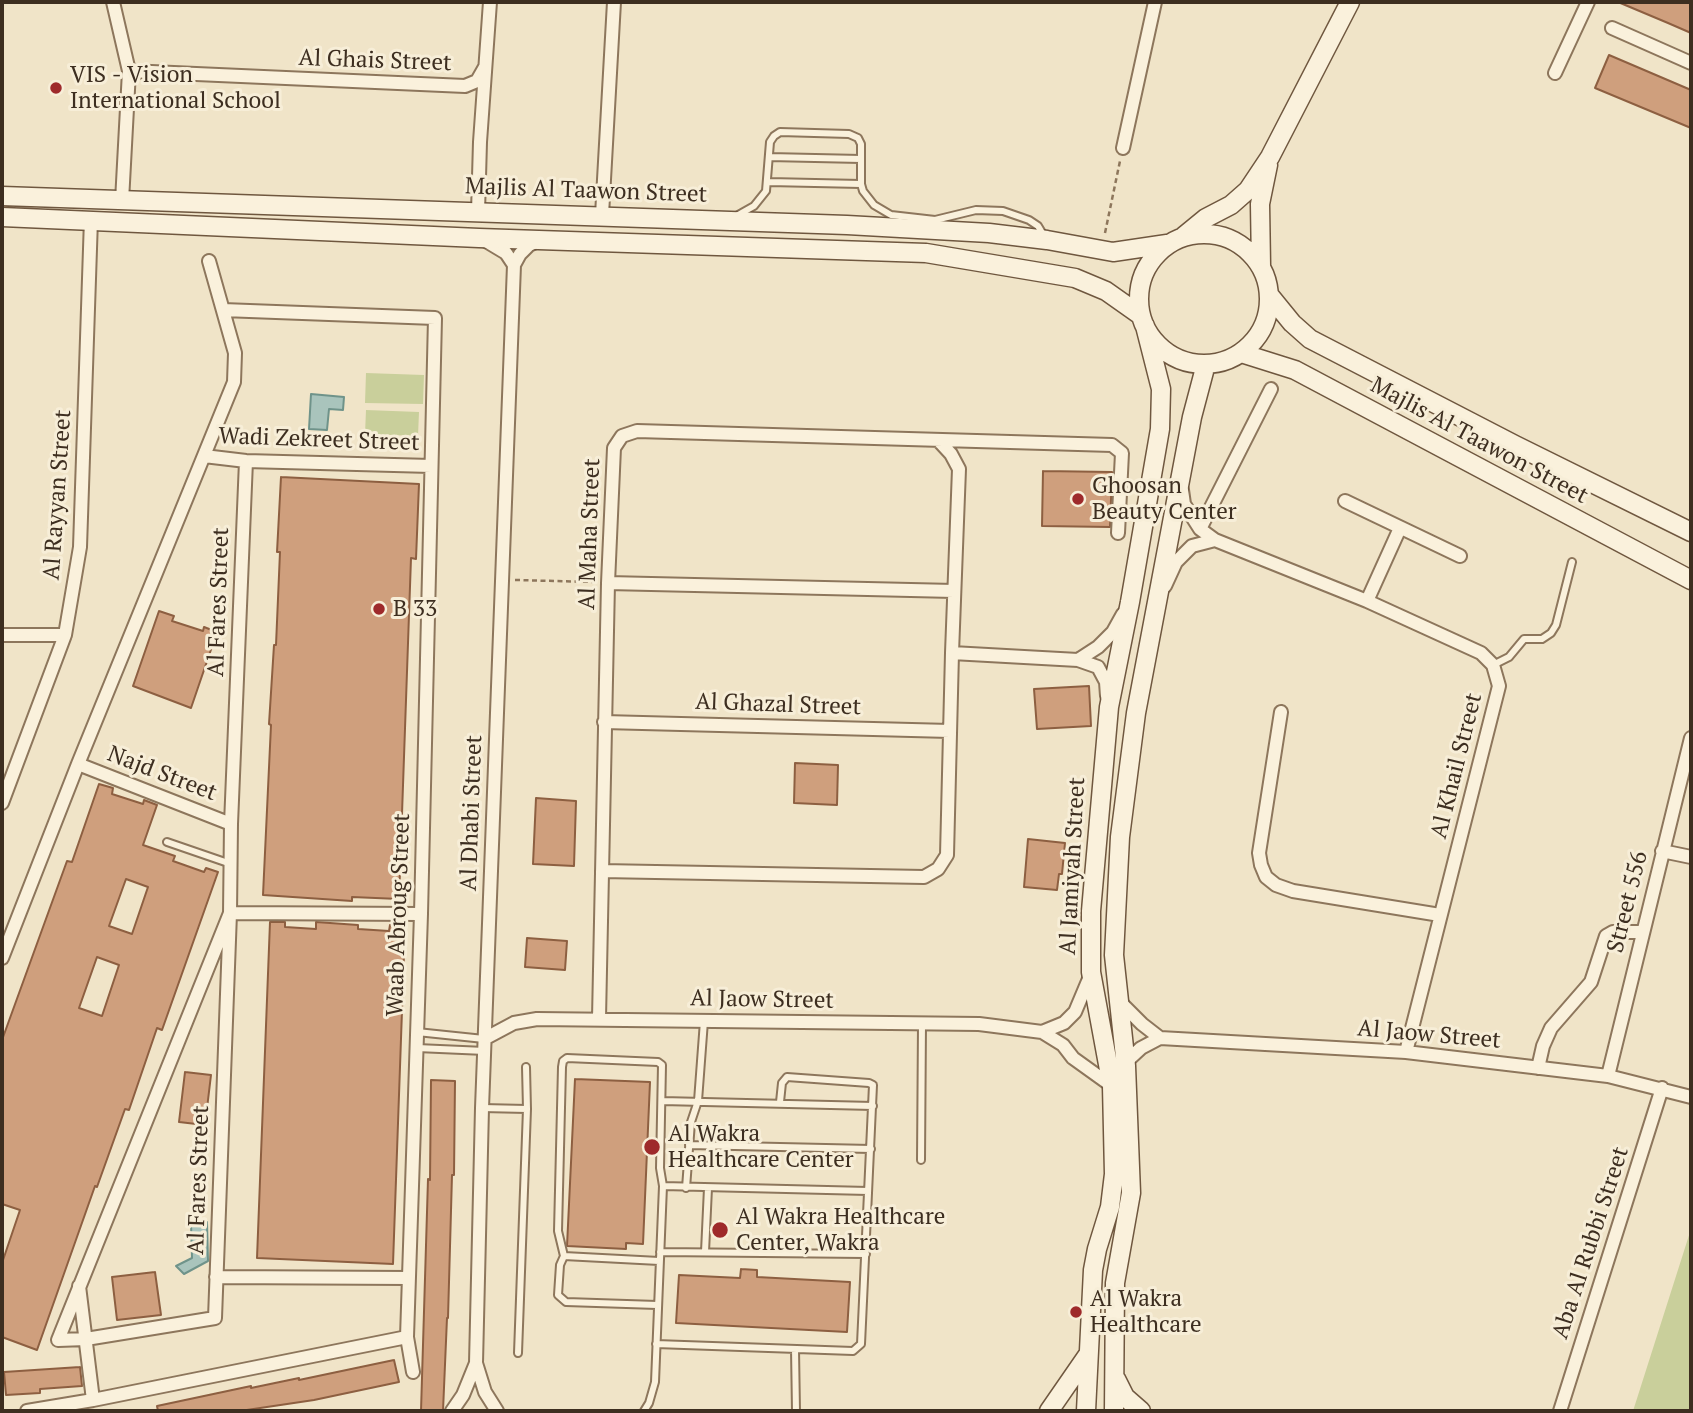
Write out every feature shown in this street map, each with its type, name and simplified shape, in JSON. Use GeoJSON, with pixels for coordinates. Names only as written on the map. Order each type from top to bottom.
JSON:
{"type":"FeatureCollection","features":[{"type":"Feature","properties":{"kind":"main road"},"geometry":{"type":"LineString","coordinates":[[1184,236],[1206,233],[1228,237],[1247,249],[1268,280],[1270,296],[1267,318],[1257,338],[1241,353],[1224,361],[1206,364],[1187,362],[1170,354],[1155,342],[1143,320],[1138,295],[1143,275],[1152,258],[1167,244],[1231,205],[1248,190],[1270,157],[1350,2]]}},
{"type":"Feature","properties":{"kind":"main road"},"geometry":{"type":"LineString","coordinates":[[1261,266],[1260,204],[1270,157]]}},
{"type":"Feature","properties":{"kind":"main road","name":"Majlis Al Taawon Street"},"geometry":{"type":"LineString","coordinates":[[2,196],[602,215],[989,233],[1113,252],[1167,244]]}},
{"type":"Feature","properties":{"kind":"main road"},"geometry":{"type":"LineString","coordinates":[[2,217],[479,238],[926,253],[1075,278],[1106,291],[1143,320]]}},
{"type":"Feature","properties":{"kind":"main road","name":"Majlis Al Taawon Street"},"geometry":{"type":"LineString","coordinates":[[1270,296],[1292,323],[1310,339],[1691,532]]}},
{"type":"Feature","properties":{"kind":"main road","name":"Al Jamiyah Street"},"geometry":{"type":"LineString","coordinates":[[1086,1411],[1093,1270],[1110,1207],[1114,1174],[1112,1086],[1091,972],[1091,911],[1109,707],[1160,429],[1161,389],[1143,320]]}},
{"type":"Feature","properties":{"kind":"main road","name":"Majlis Al Taawon Street"},"geometry":{"type":"LineString","coordinates":[[1241,353],[1295,370],[1683,576]]}},
{"type":"Feature","properties":{"kind":"main road","name":"Al Jamiyah Street"},"geometry":{"type":"LineString","coordinates":[[1114,1411],[1115,1283],[1130,1193],[1126,1066],[1114,956],[1120,837],[1136,713],[1154,610],[1192,417],[1206,364]]}},
{"type":"Feature","properties":{"kind":"main road"},"geometry":{"type":"LineString","coordinates":[[1049,1411],[1089,1353]]}},
{"type":"Feature","properties":{"kind":"main road"},"geometry":{"type":"LineString","coordinates":[[1116,1378],[1125,1398],[1141,1411]]}},
{"type":"Feature","properties":{"kind":"street"},"geometry":{"type":"LineString","coordinates":[[113,2],[129,71],[122,201]]}},
{"type":"Feature","properties":{"kind":"street"},"geometry":{"type":"LineString","coordinates":[[478,212],[490,2]]}},
{"type":"Feature","properties":{"kind":"street"},"geometry":{"type":"LineString","coordinates":[[602,215],[614,2]]}},
{"type":"Feature","properties":{"kind":"street"},"geometry":{"type":"LineString","coordinates":[[1122,148],[1155,2]]}},
{"type":"Feature","properties":{"kind":"street"},"geometry":{"type":"LineString","coordinates":[[1555,73],[1588,2]]}},
{"type":"Feature","properties":{"kind":"street"},"geometry":{"type":"LineString","coordinates":[[1612,28],[1691,63]]}},
{"type":"Feature","properties":{"kind":"street","name":"Al Ghais Street"},"geometry":{"type":"LineString","coordinates":[[129,71],[465,86],[477,81],[485,68]]}},
{"type":"Feature","properties":{"kind":"street","name":"Al Rayyan Street"},"geometry":{"type":"LineString","coordinates":[[2,803],[65,635],[80,547],[91,219]]}},
{"type":"Feature","properties":{"kind":"street"},"geometry":{"type":"LineString","coordinates":[[479,238],[494,243],[506,253],[514,265],[529,245],[540,240]]}},
{"type":"Feature","properties":{"kind":"street"},"geometry":{"type":"LineString","coordinates":[[2,958],[234,382],[235,353],[209,261]]}},
{"type":"Feature","properties":{"kind":"street","name":"Al Dhabi Street"},"geometry":{"type":"LineString","coordinates":[[497,1411],[485,1392],[476,1363],[484,1045],[514,265]]}},
{"type":"Feature","properties":{"kind":"street","name":"Waab Abroug Street"},"geometry":{"type":"LineString","coordinates":[[223,310],[435,318],[421,914],[407,1337],[413,1372]]}},
{"type":"Feature","properties":{"kind":"street"},"geometry":{"type":"LineString","coordinates":[[1200,529],[1271,389]]}},
{"type":"Feature","properties":{"kind":"street","name":"Al Maha Street"},"geometry":{"type":"LineString","coordinates":[[599,1018],[608,583],[614,448],[622,436],[638,431],[1112,445],[1122,453],[1118,533]]}},
{"type":"Feature","properties":{"kind":"street"},"geometry":{"type":"LineString","coordinates":[[602,871],[924,877],[938,869],[947,855],[959,469],[951,454],[939,441]]}},
{"type":"Feature","properties":{"kind":"street","name":"Wadi Zekreet Street"},"geometry":{"type":"LineString","coordinates":[[204,456],[246,461],[431,466]]}},
{"type":"Feature","properties":{"kind":"street","name":"Al Fares Street"},"geometry":{"type":"LineString","coordinates":[[230,913],[58,1340],[86,1339],[215,1318],[230,913],[231,824],[246,461]]}},
{"type":"Feature","properties":{"kind":"street","name":"Al Khail Street"},"geometry":{"type":"LineString","coordinates":[[1180,476],[1184,504],[1200,529],[1215,540],[1367,601],[1481,653],[1493,665],[1499,686],[1406,1052]]}},
{"type":"Feature","properties":{"kind":"street"},"geometry":{"type":"LineString","coordinates":[[1345,501],[1460,556]]}},
{"type":"Feature","properties":{"kind":"street"},"geometry":{"type":"LineString","coordinates":[[1367,601],[1400,528]]}},
{"type":"Feature","properties":{"kind":"street"},"geometry":{"type":"LineString","coordinates":[[1154,610],[1176,562],[1192,546],[1215,540]]}},
{"type":"Feature","properties":{"kind":"street"},"geometry":{"type":"LineString","coordinates":[[1683,576],[1691,589]]}},
{"type":"Feature","properties":{"kind":"street"},"geometry":{"type":"LineString","coordinates":[[608,583],[954,591]]}},
{"type":"Feature","properties":{"kind":"street"},"geometry":{"type":"LineString","coordinates":[[1078,660],[1098,647],[1113,632],[1130,602]]}},
{"type":"Feature","properties":{"kind":"street"},"geometry":{"type":"LineString","coordinates":[[2,635],[65,635]]}},
{"type":"Feature","properties":{"kind":"street"},"geometry":{"type":"LineString","coordinates":[[952,653],[1078,660],[1098,667],[1106,682],[1109,707]]}},
{"type":"Feature","properties":{"kind":"street"},"geometry":{"type":"LineString","coordinates":[[1281,712],[1259,853],[1266,877],[1276,885],[1293,891],[1440,915]]}},
{"type":"Feature","properties":{"kind":"street","name":"Al Ghazal Street"},"geometry":{"type":"LineString","coordinates":[[604,722],[950,731]]}},
{"type":"Feature","properties":{"kind":"street","name":"Street 556"},"geometry":{"type":"LineString","coordinates":[[1608,1076],[1691,738]]}},
{"type":"Feature","properties":{"kind":"street","name":"Najd Street"},"geometry":{"type":"LineString","coordinates":[[78,764],[231,824]]}},
{"type":"Feature","properties":{"kind":"street"},"geometry":{"type":"LineString","coordinates":[[1662,851],[1691,857]]}},
{"type":"Feature","properties":{"kind":"street"},"geometry":{"type":"LineString","coordinates":[[230,913],[421,914]]}},
{"type":"Feature","properties":{"kind":"street"},"geometry":{"type":"LineString","coordinates":[[1538,1068],[1551,1028],[1591,982],[1606,936],[1614,932],[1642,932]]}},
{"type":"Feature","properties":{"kind":"street"},"geometry":{"type":"LineString","coordinates":[[1042,1032],[1064,1023],[1075,1012],[1091,972]]}},
{"type":"Feature","properties":{"kind":"street"},"geometry":{"type":"LineString","coordinates":[[1118,1000],[1160,1038],[1141,1048],[1128,1060],[1126,1066]]}},
{"type":"Feature","properties":{"kind":"street","name":"Al Jaow Street"},"geometry":{"type":"LineString","coordinates":[[484,1045],[504,1027],[525,1020],[599,1018],[979,1024],[1042,1032]]}},
{"type":"Feature","properties":{"kind":"street"},"geometry":{"type":"LineString","coordinates":[[1042,1032],[1063,1045],[1073,1058],[1112,1086]]}},
{"type":"Feature","properties":{"kind":"street","name":"Al Jaow Street"},"geometry":{"type":"LineString","coordinates":[[1160,1038],[1406,1052],[1608,1076],[1691,1097]]}},
{"type":"Feature","properties":{"kind":"street","name":"Aba Al Rubbi Street"},"geometry":{"type":"LineString","coordinates":[[1560,1411],[1662,1088]]}},
{"type":"Feature","properties":{"kind":"street"},"geometry":{"type":"LineString","coordinates":[[216,1278],[409,1278]]}},
{"type":"Feature","properties":{"kind":"street","name":"Al Fares Street"},"geometry":{"type":"LineString","coordinates":[[79,1284],[93,1400]]}},
{"type":"Feature","properties":{"kind":"street"},"geometry":{"type":"LineString","coordinates":[[27,1411],[407,1337]]}},
{"type":"Feature","properties":{"kind":"street","name":"Al Dhabi Street"},"geometry":{"type":"LineString","coordinates":[[452,1411],[463,1395],[476,1363]]}},
{"type":"Feature","properties":{"kind":"lane"},"geometry":{"type":"LineString","coordinates":[[727,220],[746,212],[760,201],[766,191],[769,181],[770,142],[774,136],[780,132],[849,134],[860,141],[863,191],[874,205],[891,215],[935,220],[976,210],[1003,211],[1028,219],[1038,226],[1047,240]]}},
{"type":"Feature","properties":{"kind":"lane"},"geometry":{"type":"LineString","coordinates":[[769,157],[861,159]]}},
{"type":"Feature","properties":{"kind":"lane"},"geometry":{"type":"LineString","coordinates":[[769,181],[861,184]]}},
{"type":"Feature","properties":{"kind":"lane"},"geometry":{"type":"LineString","coordinates":[[1493,665],[1509,657],[1524,639],[1542,639],[1552,633],[1572,562]]}},
{"type":"Feature","properties":{"kind":"lane"},"geometry":{"type":"LineString","coordinates":[[167,842],[231,864]]}},
{"type":"Feature","properties":{"kind":"lane"},"geometry":{"type":"LineString","coordinates":[[686,1188],[691,1122],[698,1101],[704,1020]]}},
{"type":"Feature","properties":{"kind":"lane"},"geometry":{"type":"LineString","coordinates":[[921,1160],[922,1024]]}},
{"type":"Feature","properties":{"kind":"lane"},"geometry":{"type":"LineString","coordinates":[[417,1031],[484,1045]]}},
{"type":"Feature","properties":{"kind":"lane"},"geometry":{"type":"LineString","coordinates":[[416,1048],[484,1045]]}},
{"type":"Feature","properties":{"kind":"lane"},"geometry":{"type":"LineString","coordinates":[[643,1411],[649,1403],[655,1382],[663,1186],[660,1168],[662,1065],[658,1062],[567,1058],[563,1061],[558,1231],[564,1256],[560,1265],[558,1295],[566,1302],[657,1305]]}},
{"type":"Feature","properties":{"kind":"lane"},"geometry":{"type":"LineString","coordinates":[[518,1353],[527,1109],[526,1067]]}},
{"type":"Feature","properties":{"kind":"lane"},"geometry":{"type":"LineString","coordinates":[[656,1344],[853,1351],[861,1344],[873,1085],[787,1077],[782,1083],[780,1102]]}},
{"type":"Feature","properties":{"kind":"lane"},"geometry":{"type":"LineString","coordinates":[[662,1101],[780,1102],[873,1107]]}},
{"type":"Feature","properties":{"kind":"lane"},"geometry":{"type":"LineString","coordinates":[[482,1108],[527,1109]]}},
{"type":"Feature","properties":{"kind":"lane"},"geometry":{"type":"LineString","coordinates":[[689,1145],[871,1149]]}},
{"type":"Feature","properties":{"kind":"lane"},"geometry":{"type":"LineString","coordinates":[[663,1186],[867,1191]]}},
{"type":"Feature","properties":{"kind":"lane"},"geometry":{"type":"LineString","coordinates":[[705,1252],[708,1188]]}},
{"type":"Feature","properties":{"kind":"lane"},"geometry":{"type":"LineString","coordinates":[[660,1252],[866,1254]]}},
{"type":"Feature","properties":{"kind":"lane"},"geometry":{"type":"LineString","coordinates":[[564,1256],[659,1261]]}},
{"type":"Feature","properties":{"kind":"lane"},"geometry":{"type":"LineString","coordinates":[[795,1349],[796,1411]]}},
{"type":"Feature","properties":{"kind":"path"},"geometry":{"type":"LineString","coordinates":[[1102,250],[1122,148]]}},
{"type":"Feature","properties":{"kind":"path"},"geometry":{"type":"LineString","coordinates":[[501,580],[608,583]]}},
{"type":"Feature","properties":{"kind":"green space"},"geometry":{"type":"Polygon","coordinates":[[[366,373],[424,375],[423,404],[365,403],[366,373]]]}},
{"type":"Feature","properties":{"kind":"green space"},"geometry":{"type":"Polygon","coordinates":[[[366,410],[419,412],[418,436],[365,434],[366,410]]]}},
{"type":"Feature","properties":{"kind":"green space"},"geometry":{"type":"Polygon","coordinates":[[[1691,1229],[1691,1411],[1633,1411],[1691,1229]]]}},
{"type":"Feature","properties":{"kind":"water"},"geometry":{"type":"Polygon","coordinates":[[[311,394],[344,397],[343,410],[329,409],[327,430],[309,429],[311,394]]]}},
{"type":"Feature","properties":{"kind":"water"},"geometry":{"type":"Polygon","coordinates":[[[207,1222],[208,1261],[184,1274],[176,1266],[192,1258],[191,1223],[207,1222]]]}},
{"type":"Feature","properties":{"kind":"building"},"geometry":{"type":"Polygon","coordinates":[[[1618,2],[1691,2],[1691,33],[1668,23],[1618,2]]]}},
{"type":"Feature","properties":{"kind":"building"},"geometry":{"type":"Polygon","coordinates":[[[1609,55],[1691,90],[1691,128],[1595,88],[1609,55]]]}},
{"type":"Feature","properties":{"kind":"building","name":"Ghoosan Beauty Center"},"geometry":{"type":"Polygon","coordinates":[[[1043,471],[1112,472],[1110,527],[1042,526],[1043,471]]]}},
{"type":"Feature","properties":{"kind":"building"},"geometry":{"type":"Polygon","coordinates":[[[281,477],[419,484],[416,559],[411,558],[399,899],[352,897],[352,901],[263,895],[269,724],[276,645],[281,477]]]}},
{"type":"Feature","properties":{"kind":"building"},"geometry":{"type":"Polygon","coordinates":[[[159,611],[174,616],[172,621],[203,631],[204,627],[217,632],[191,708],[133,686],[159,611]]]}},
{"type":"Feature","properties":{"kind":"building"},"geometry":{"type":"Polygon","coordinates":[[[1089,686],[1091,726],[1037,729],[1034,689],[1089,686]]]}},
{"type":"Feature","properties":{"kind":"building"},"geometry":{"type":"Polygon","coordinates":[[[795,763],[838,765],[837,805],[794,803],[795,763]]]}},
{"type":"Feature","properties":{"kind":"building"},"geometry":{"type":"Polygon","coordinates":[[[99,784],[113,788],[112,794],[143,804],[144,800],[157,805],[143,845],[175,856],[173,861],[204,872],[206,868],[218,872],[162,1030],[157,1028],[129,1110],[125,1109],[97,1187],[95,1186],[37,1350],[2,1337],[2,1263],[20,1210],[2,1204],[2,1040],[67,861],[72,862],[99,784]],[[126,879],[109,926],[132,934],[148,887],[126,879]],[[97,957],[79,1008],[102,1016],[119,965],[97,957]]]}},
{"type":"Feature","properties":{"kind":"building"},"geometry":{"type":"Polygon","coordinates":[[[536,798],[576,801],[574,866],[533,864],[536,798]]]}},
{"type":"Feature","properties":{"kind":"building"},"geometry":{"type":"Polygon","coordinates":[[[1028,839],[1065,843],[1062,874],[1059,874],[1057,890],[1024,887],[1028,839]]]}},
{"type":"Feature","properties":{"kind":"building"},"geometry":{"type":"Polygon","coordinates":[[[270,922],[285,922],[285,927],[316,929],[316,922],[358,925],[358,929],[389,931],[390,925],[405,926],[393,1264],[257,1258],[270,922]]]}},
{"type":"Feature","properties":{"kind":"building"},"geometry":{"type":"Polygon","coordinates":[[[527,938],[567,941],[565,970],[525,967],[527,938]]]}},
{"type":"Feature","properties":{"kind":"building"},"geometry":{"type":"Polygon","coordinates":[[[185,1072],[211,1075],[205,1125],[179,1122],[185,1072]]]}},
{"type":"Feature","properties":{"kind":"building"},"geometry":{"type":"Polygon","coordinates":[[[575,1079],[650,1082],[643,1244],[626,1243],[626,1249],[567,1246],[575,1079]]]}},
{"type":"Feature","properties":{"kind":"building"},"geometry":{"type":"Polygon","coordinates":[[[431,1080],[455,1081],[454,1175],[443,1411],[421,1411],[431,1080]]]}},
{"type":"Feature","properties":{"kind":"building"},"geometry":{"type":"Polygon","coordinates":[[[741,1269],[757,1270],[757,1277],[850,1282],[847,1332],[676,1323],[679,1275],[740,1278],[741,1269]]]}},
{"type":"Feature","properties":{"kind":"building"},"geometry":{"type":"Polygon","coordinates":[[[155,1272],[161,1315],[117,1320],[112,1277],[155,1272]]]}},
{"type":"Feature","properties":{"kind":"building"},"geometry":{"type":"Polygon","coordinates":[[[394,1360],[399,1382],[314,1400],[240,1411],[158,1411],[157,1406],[394,1360]]]}},
{"type":"Feature","properties":{"kind":"building"},"geometry":{"type":"Polygon","coordinates":[[[80,1367],[82,1386],[6,1395],[4,1372],[80,1367]]]}},
{"type":"Feature","properties":{"kind":"place","name":"VIS - Vision International School"},"geometry":{"type":"Point","coordinates":[56,88]}},
{"type":"Feature","properties":{"kind":"place","name":"Ghoosan Beauty Center"},"geometry":{"type":"Point","coordinates":[1078,499]}},
{"type":"Feature","properties":{"kind":"place","name":"B 33"},"geometry":{"type":"Point","coordinates":[379,609]}},
{"type":"Feature","properties":{"kind":"place","name":"Al Wakra Healthcare Center"},"geometry":{"type":"Point","coordinates":[652,1147]}},
{"type":"Feature","properties":{"kind":"place","name":"Al Wakra Healthcare Center, Wakra"},"geometry":{"type":"Point","coordinates":[720,1230]}},
{"type":"Feature","properties":{"kind":"place","name":"Al Wakra Healthcare"},"geometry":{"type":"Point","coordinates":[1076,1312]}}]}
